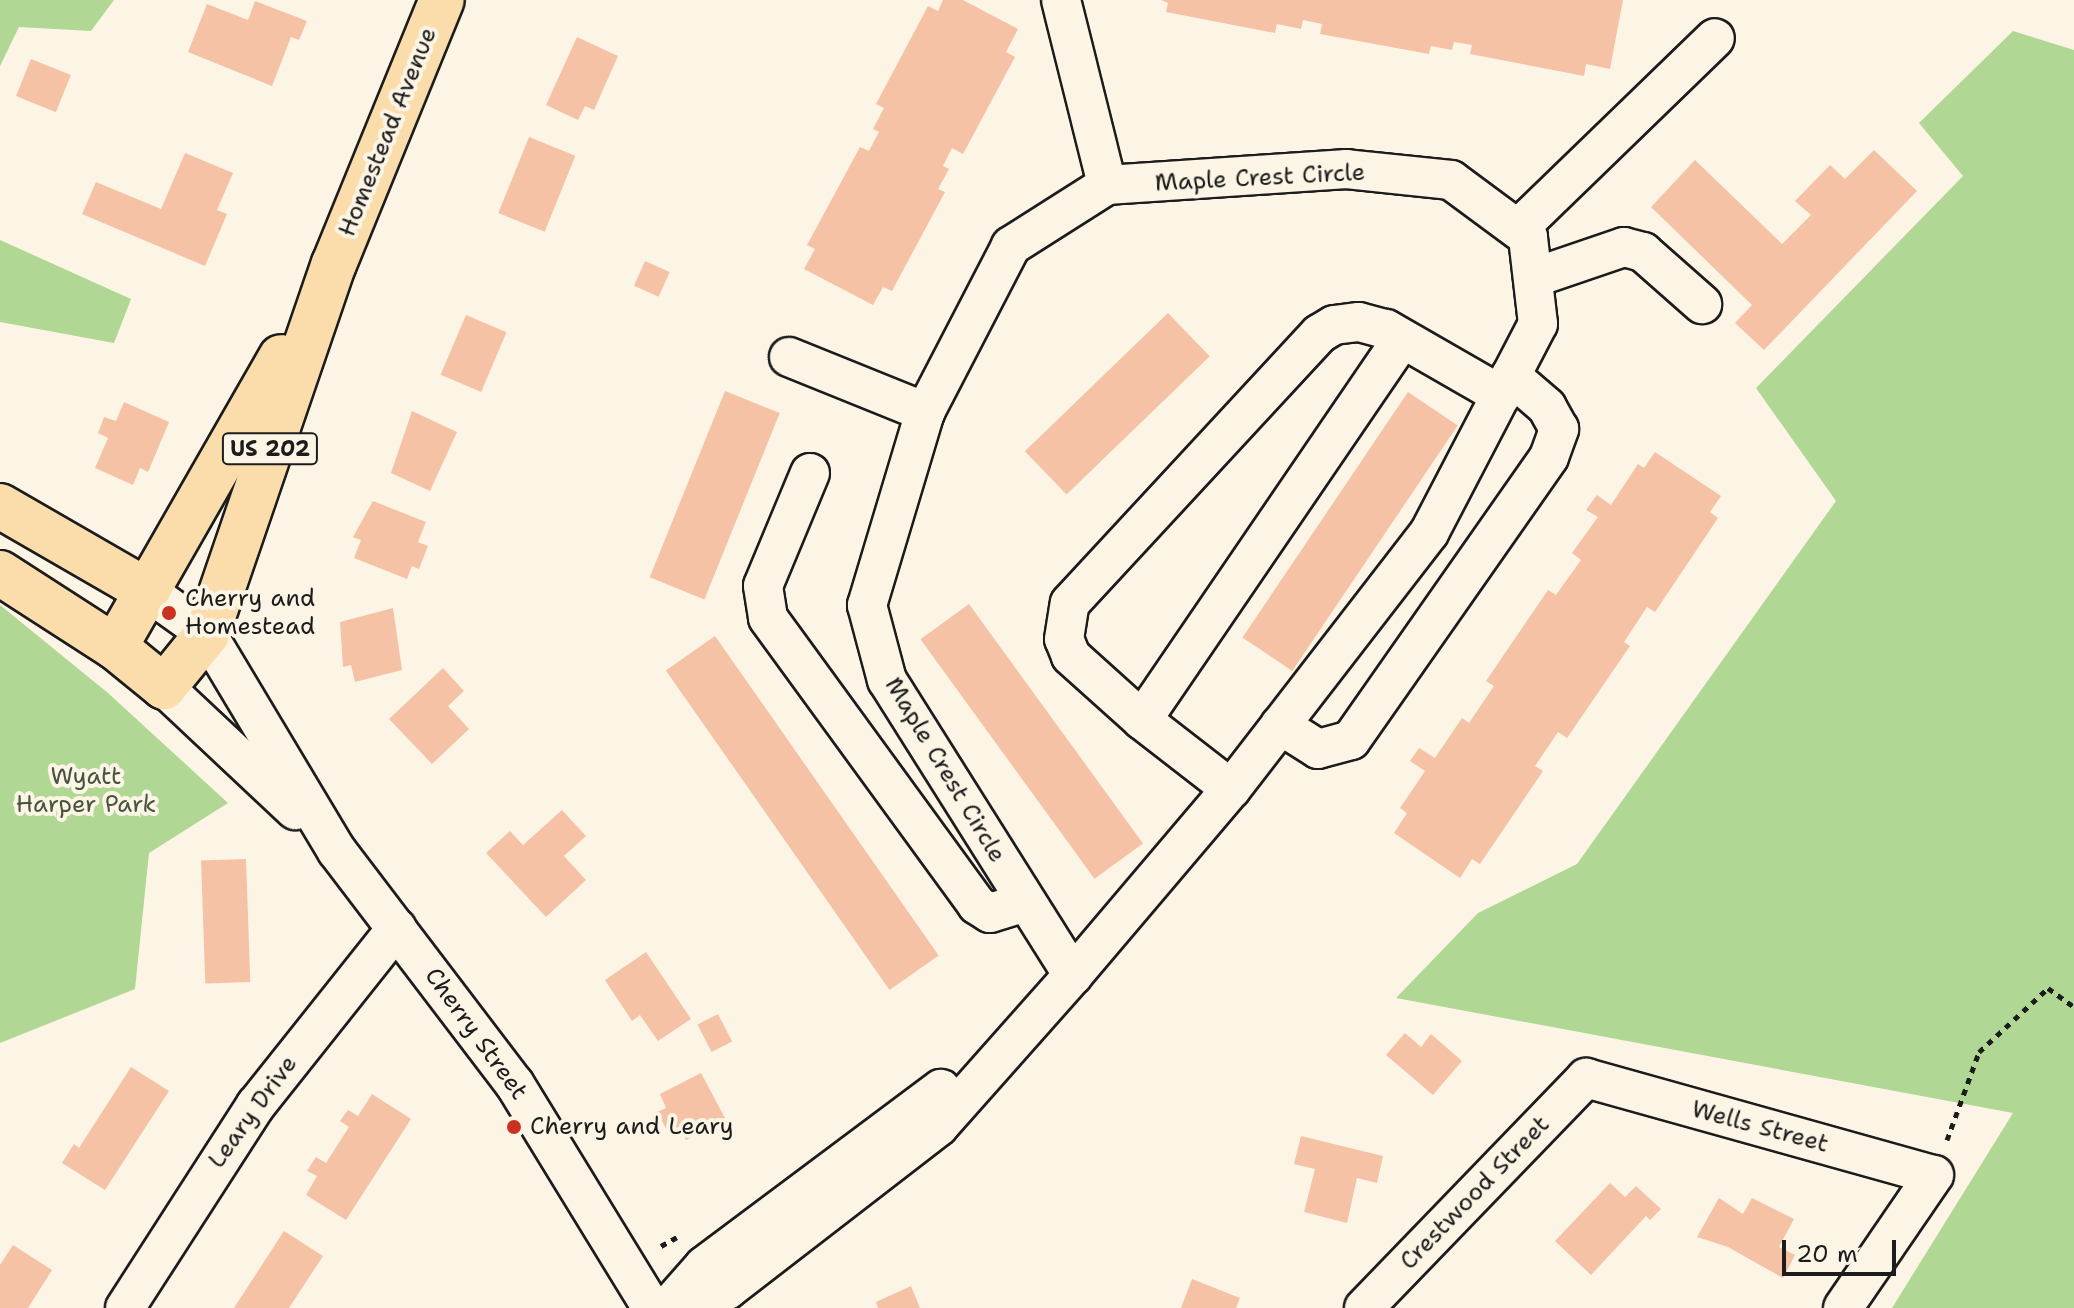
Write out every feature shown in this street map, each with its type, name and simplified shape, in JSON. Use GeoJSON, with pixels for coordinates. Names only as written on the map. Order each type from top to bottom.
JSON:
{"type":"FeatureCollection","features":[{"type":"Feature","properties":{"kind":"main road","name":"Homestead Avenue"},"geometry":{"type":"LineString","coordinates":[[164,687],[207,634],[334,264],[442,0]]}},
{"type":"Feature","properties":{"kind":"main road","name":"Homestead Avenue"},"geometry":{"type":"LineString","coordinates":[[115,647],[334,264]]}},
{"type":"Feature","properties":{"kind":"main road","name":"Cherry Street"},"geometry":{"type":"LineString","coordinates":[[0,506],[147,591]]}},
{"type":"Feature","properties":{"kind":"main road","name":"Cherry Street"},"geometry":{"type":"LineString","coordinates":[[0,573],[115,647],[164,687]]}},
{"type":"Feature","properties":{"kind":"street"},"geometry":{"type":"LineString","coordinates":[[1061,0],[1107,185]]}},
{"type":"Feature","properties":{"kind":"street"},"geometry":{"type":"LineString","coordinates":[[683,1308],[727,1290],[939,1126],[1231,789],[1429,533],[1538,324],[1528,237],[1518,229],[1715,38]]}},
{"type":"Feature","properties":{"kind":"street","name":"Maple Crest Circle"},"geometry":{"type":"LineString","coordinates":[[1073,975],[887,680],[867,605],[925,412],[1011,246],[1107,185],[1347,169],[1451,180],[1518,229]]}},
{"type":"Feature","properties":{"kind":"street"},"geometry":{"type":"LineString","coordinates":[[1533,278],[1624,247],[1643,252],[1702,304]]}},
{"type":"Feature","properties":{"kind":"street"},"geometry":{"type":"LineString","coordinates":[[1231,789],[1142,720],[1071,656],[1064,639],[1070,603],[1319,334],[1334,325],[1359,322],[1547,407],[1559,429],[1549,457],[1351,740],[1318,749],[1280,725]]}},
{"type":"Feature","properties":{"kind":"street"},"geometry":{"type":"LineString","coordinates":[[1142,720],[1402,339]]}},
{"type":"Feature","properties":{"kind":"street"},"geometry":{"type":"LineString","coordinates":[[789,357],[925,412]]}},
{"type":"Feature","properties":{"kind":"street"},"geometry":{"type":"LineString","coordinates":[[810,473],[763,586],[768,618],[977,905],[990,913],[1025,902]]}},
{"type":"Feature","properties":{"kind":"street","name":"Cherry Street"},"geometry":{"type":"LineString","coordinates":[[147,591],[207,634],[337,851],[514,1083],[652,1308]]}},
{"type":"Feature","properties":{"kind":"street","name":"Cherry Street"},"geometry":{"type":"LineString","coordinates":[[164,687],[337,851]]}},
{"type":"Feature","properties":{"kind":"street","name":"Leary Drive"},"geometry":{"type":"LineString","coordinates":[[125,1308],[256,1105],[397,928]]}},
{"type":"Feature","properties":{"kind":"street"},"geometry":{"type":"LineString","coordinates":[[667,1308],[704,1266],[920,1107],[1073,975]]}},
{"type":"Feature","properties":{"kind":"street","name":"Wells Street"},"geometry":{"type":"LineString","coordinates":[[1586,1078],[1934,1175]]}},
{"type":"Feature","properties":{"kind":"street","name":"Crestwood Street"},"geometry":{"type":"LineString","coordinates":[[1364,1308],[1586,1078]]}},
{"type":"Feature","properties":{"kind":"street"},"geometry":{"type":"LineString","coordinates":[[1843,1308],[1934,1175]]}},
{"type":"Feature","properties":{"kind":"path"},"geometry":{"type":"LineString","coordinates":[[1934,1175],[1979,1052],[2048,988],[2074,1007]]}},
{"type":"Feature","properties":{"kind":"green space"},"geometry":{"type":"Polygon","coordinates":[[[0,0],[114,0],[91,31],[19,27],[0,66],[0,0]]]}},
{"type":"Feature","properties":{"kind":"green space"},"geometry":{"type":"Polygon","coordinates":[[[2013,31],[2074,50],[2074,1308],[1892,1308],[2013,1113],[1396,998],[1478,913],[1577,864],[1836,501],[1756,388],[1963,176],[1919,123],[2013,31]]]}},
{"type":"Feature","properties":{"kind":"green space"},"geometry":{"type":"Polygon","coordinates":[[[0,240],[131,299],[114,343],[0,322],[0,240]]]}},
{"type":"Feature","properties":{"kind":"green space","name":"Wyatt Harper Park"},"geometry":{"type":"Polygon","coordinates":[[[0,605],[108,693],[228,803],[149,853],[135,989],[0,1043],[0,605]]]}},
{"type":"Feature","properties":{"kind":"building"},"geometry":{"type":"Polygon","coordinates":[[[943,0],[963,0],[1018,29],[1006,52],[1015,57],[963,154],[952,148],[943,166],[949,169],[938,189],[945,192],[892,291],[883,287],[873,305],[804,269],[815,249],[807,245],[860,147],[869,151],[879,132],[873,129],[884,108],[876,104],[928,6],[938,11],[943,0]]]}},
{"type":"Feature","properties":{"kind":"building"},"geometry":{"type":"Polygon","coordinates":[[[1161,0],[1623,0],[1610,69],[1586,64],[1584,76],[1470,54],[1472,45],[1454,42],[1452,50],[1431,46],[1429,54],[1320,34],[1322,24],[1303,20],[1301,29],[1277,24],[1275,33],[1166,12],[1168,3],[1161,0]]]}},
{"type":"Feature","properties":{"kind":"building"},"geometry":{"type":"Polygon","coordinates":[[[255,1],[307,21],[299,40],[291,37],[272,86],[188,52],[207,4],[248,20],[255,1]]]}},
{"type":"Feature","properties":{"kind":"building"},"geometry":{"type":"Polygon","coordinates":[[[577,37],[618,56],[594,110],[585,106],[578,120],[546,105],[577,37]]]}},
{"type":"Feature","properties":{"kind":"building"},"geometry":{"type":"Polygon","coordinates":[[[31,59],[71,75],[56,112],[16,96],[31,59]]]}},
{"type":"Feature","properties":{"kind":"building"},"geometry":{"type":"Polygon","coordinates":[[[529,137],[575,156],[545,232],[498,213],[529,137]]]}},
{"type":"Feature","properties":{"kind":"building"},"geometry":{"type":"Polygon","coordinates":[[[1874,150],[1917,191],[1764,350],[1735,323],[1752,305],[1651,207],[1695,160],[1782,244],[1811,215],[1795,201],[1830,165],[1845,179],[1874,150]]]}},
{"type":"Feature","properties":{"kind":"building"},"geometry":{"type":"Polygon","coordinates":[[[185,153],[233,173],[217,210],[227,214],[205,266],[82,214],[96,182],[161,209],[185,153]]]}},
{"type":"Feature","properties":{"kind":"building"},"geometry":{"type":"Polygon","coordinates":[[[645,261],[670,272],[659,297],[634,286],[645,261]]]}},
{"type":"Feature","properties":{"kind":"building"},"geometry":{"type":"Polygon","coordinates":[[[1168,313],[1210,356],[1067,494],[1025,451],[1168,313]]]}},
{"type":"Feature","properties":{"kind":"building"},"geometry":{"type":"Polygon","coordinates":[[[466,315],[507,332],[481,392],[441,375],[466,315]]]}},
{"type":"Feature","properties":{"kind":"building"},"geometry":{"type":"Polygon","coordinates":[[[725,391],[780,413],[704,599],[650,577],[725,391]]]}},
{"type":"Feature","properties":{"kind":"building"},"geometry":{"type":"Polygon","coordinates":[[[1408,392],[1458,426],[1292,671],[1242,637],[1408,392]]]}},
{"type":"Feature","properties":{"kind":"building"},"geometry":{"type":"Polygon","coordinates":[[[124,402],[169,422],[148,472],[140,468],[133,485],[95,468],[108,438],[98,433],[104,417],[116,421],[124,402]]]}},
{"type":"Feature","properties":{"kind":"building"},"geometry":{"type":"Polygon","coordinates":[[[412,411],[457,432],[430,491],[391,473],[412,411]]]}},
{"type":"Feature","properties":{"kind":"building"},"geometry":{"type":"Polygon","coordinates":[[[1655,452],[1721,496],[1710,512],[1718,518],[1655,612],[1647,607],[1624,642],[1630,646],[1567,738],[1558,732],[1535,766],[1543,771],[1480,864],[1472,859],[1460,878],[1394,833],[1407,813],[1400,808],[1425,771],[1410,761],[1419,748],[1435,758],[1462,718],[1469,723],[1494,686],[1486,681],[1548,590],[1556,595],[1581,560],[1572,553],[1598,517],[1586,510],[1597,495],[1611,505],[1638,464],[1644,468],[1655,452]]]}},
{"type":"Feature","properties":{"kind":"building"},"geometry":{"type":"Polygon","coordinates":[[[373,501],[426,522],[418,542],[428,546],[419,569],[412,566],[407,579],[354,558],[361,540],[353,537],[373,501]]]}},
{"type":"Feature","properties":{"kind":"building"},"geometry":{"type":"Polygon","coordinates":[[[969,604],[1143,843],[1094,879],[920,639],[969,604]]]}},
{"type":"Feature","properties":{"kind":"building"},"geometry":{"type":"Polygon","coordinates":[[[393,608],[402,670],[355,682],[351,665],[343,667],[340,622],[393,608]]]}},
{"type":"Feature","properties":{"kind":"building"},"geometry":{"type":"Polygon","coordinates":[[[715,636],[939,955],[890,990],[666,670],[715,636]]]}},
{"type":"Feature","properties":{"kind":"building"},"geometry":{"type":"Polygon","coordinates":[[[443,668],[464,691],[448,706],[469,729],[432,764],[389,719],[443,668]]]}},
{"type":"Feature","properties":{"kind":"building"},"geometry":{"type":"Polygon","coordinates":[[[562,810],[586,836],[564,856],[586,880],[546,917],[486,853],[510,831],[523,845],[562,810]]]}},
{"type":"Feature","properties":{"kind":"building"},"geometry":{"type":"Polygon","coordinates":[[[246,859],[250,982],[205,983],[201,861],[246,859]]]}},
{"type":"Feature","properties":{"kind":"building"},"geometry":{"type":"Polygon","coordinates":[[[646,952],[691,1019],[658,1041],[640,1015],[632,1021],[605,980],[646,952]]]}},
{"type":"Feature","properties":{"kind":"building"},"geometry":{"type":"Polygon","coordinates":[[[718,1014],[732,1042],[712,1052],[698,1024],[718,1014]]]}},
{"type":"Feature","properties":{"kind":"building"},"geometry":{"type":"Polygon","coordinates":[[[1405,1033],[1421,1047],[1431,1034],[1462,1061],[1433,1095],[1386,1055],[1405,1033]]]}},
{"type":"Feature","properties":{"kind":"building"},"geometry":{"type":"Polygon","coordinates":[[[131,1067],[169,1091],[105,1190],[62,1163],[74,1144],[79,1148],[131,1067]]]}},
{"type":"Feature","properties":{"kind":"building"},"geometry":{"type":"Polygon","coordinates":[[[701,1073],[726,1120],[686,1140],[679,1128],[669,1134],[657,1112],[666,1108],[660,1094],[701,1073]]]}},
{"type":"Feature","properties":{"kind":"building"},"geometry":{"type":"Polygon","coordinates":[[[372,1094],[411,1119],[346,1220],[306,1195],[317,1176],[307,1171],[316,1157],[326,1163],[349,1127],[340,1121],[348,1110],[358,1116],[372,1094]]]}},
{"type":"Feature","properties":{"kind":"building"},"geometry":{"type":"Polygon","coordinates":[[[1301,1136],[1383,1156],[1377,1183],[1357,1178],[1347,1223],[1304,1212],[1315,1169],[1294,1164],[1301,1136]]]}},
{"type":"Feature","properties":{"kind":"building"},"geometry":{"type":"Polygon","coordinates":[[[1610,1183],[1625,1197],[1636,1186],[1661,1209],[1650,1220],[1646,1216],[1591,1275],[1555,1241],[1610,1183]]]}},
{"type":"Feature","properties":{"kind":"building"},"geometry":{"type":"Polygon","coordinates":[[[1719,1198],[1743,1214],[1752,1198],[1794,1219],[1779,1247],[1795,1255],[1783,1278],[1728,1247],[1697,1237],[1719,1198]]]}},
{"type":"Feature","properties":{"kind":"building"},"geometry":{"type":"Polygon","coordinates":[[[284,1231],[323,1256],[289,1308],[234,1308],[284,1231]]]}},
{"type":"Feature","properties":{"kind":"building"},"geometry":{"type":"Polygon","coordinates":[[[13,1245],[52,1270],[28,1308],[0,1308],[0,1265],[13,1245]]]}},
{"type":"Feature","properties":{"kind":"building"},"geometry":{"type":"Polygon","coordinates":[[[1192,1279],[1240,1298],[1236,1308],[1181,1308],[1192,1279]]]}},
{"type":"Feature","properties":{"kind":"building"},"geometry":{"type":"Polygon","coordinates":[[[911,1286],[920,1308],[878,1308],[876,1302],[911,1286]]]}},
{"type":"Feature","properties":{"kind":"place","name":"Cherry and Homestead"},"geometry":{"type":"Point","coordinates":[169,613]}},
{"type":"Feature","properties":{"kind":"place","name":"Cherry and Leary"},"geometry":{"type":"Point","coordinates":[514,1127]}}]}
